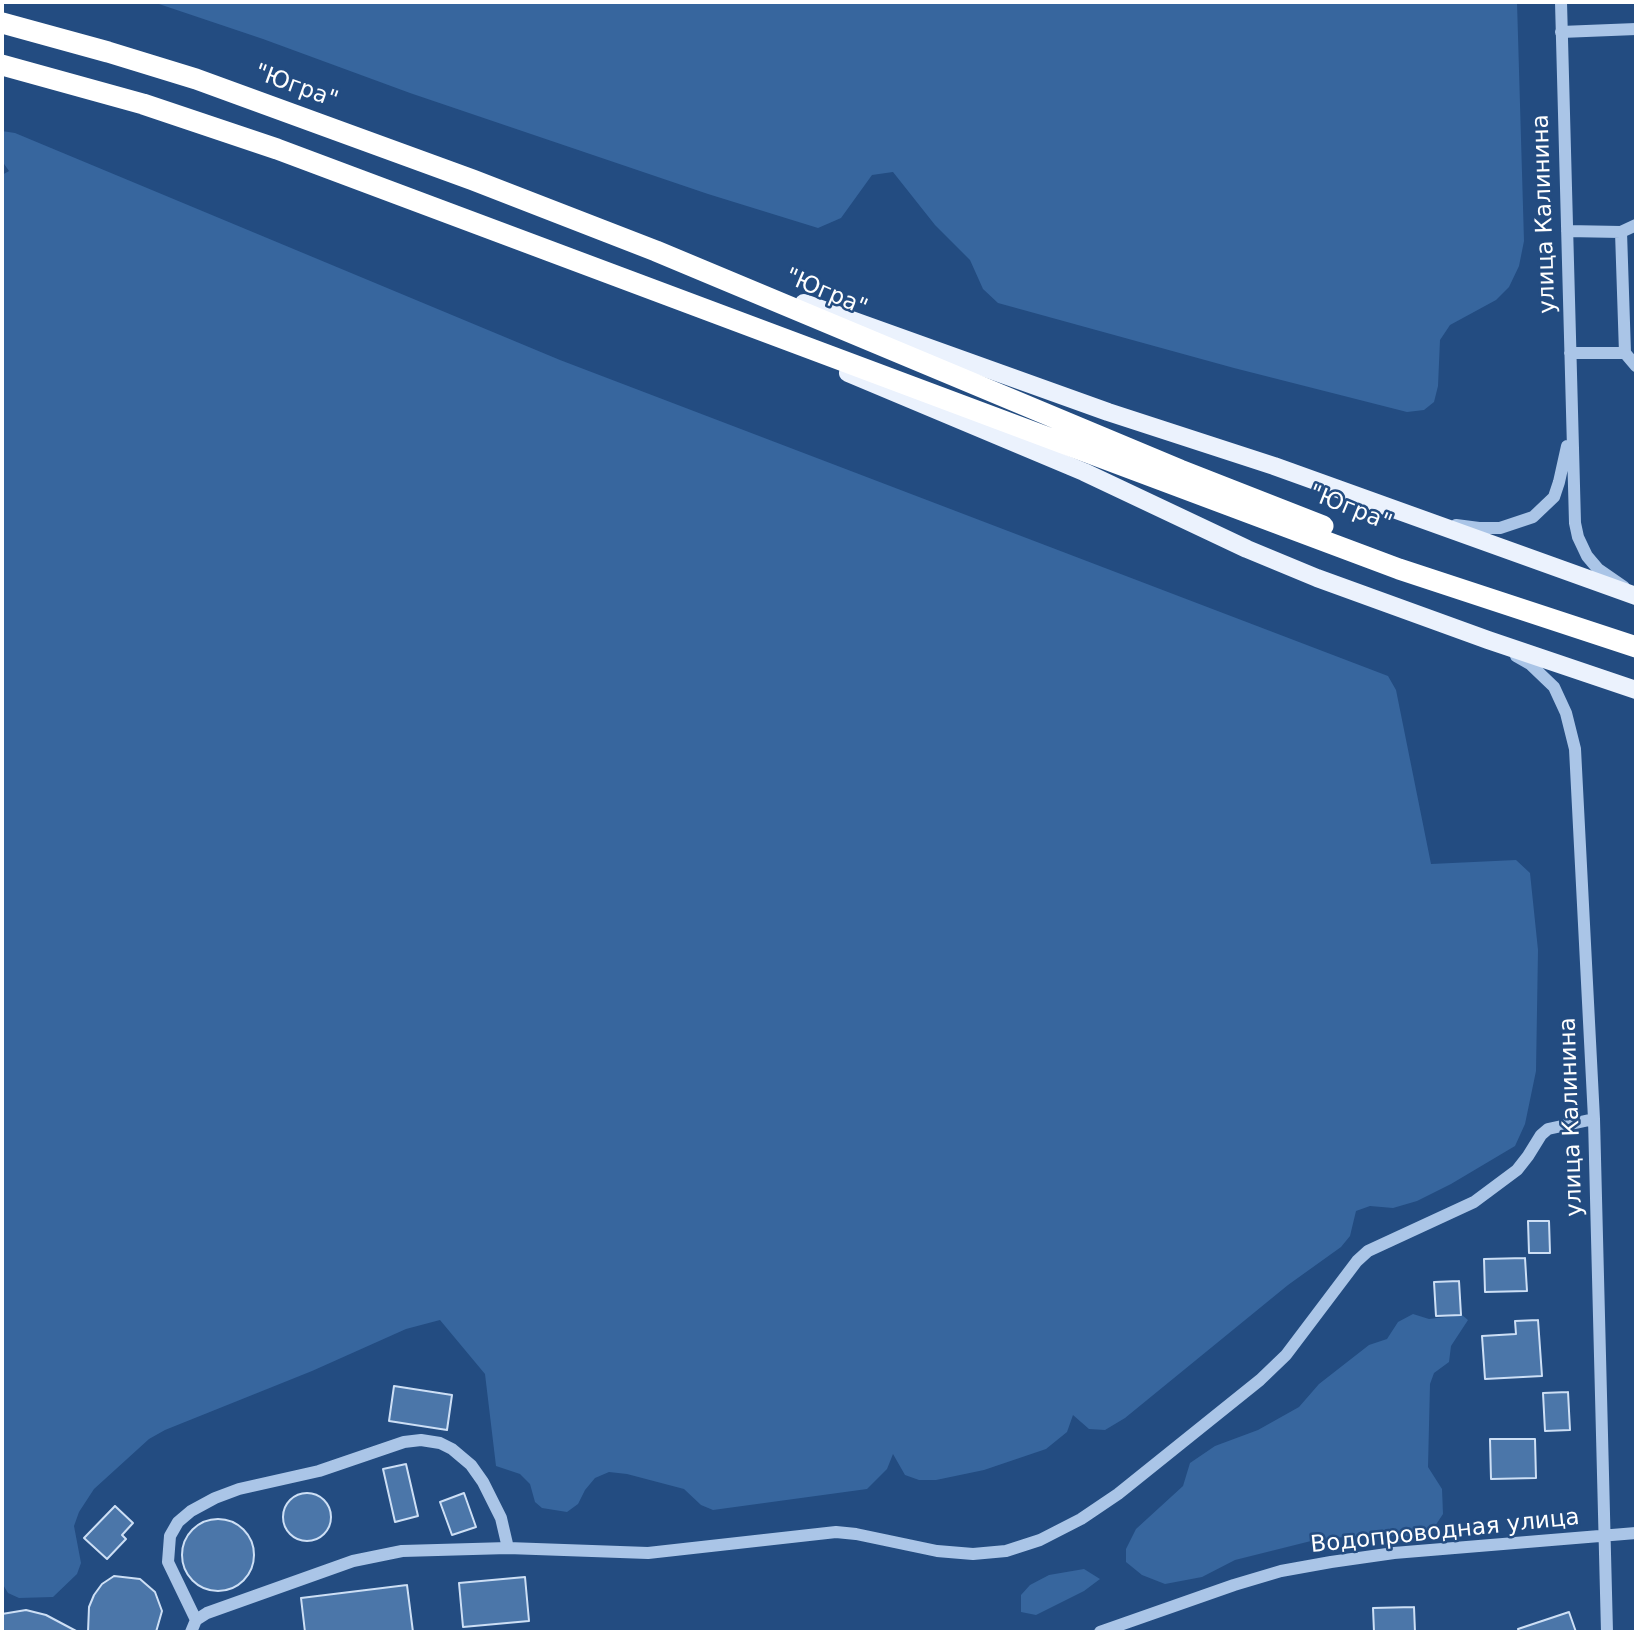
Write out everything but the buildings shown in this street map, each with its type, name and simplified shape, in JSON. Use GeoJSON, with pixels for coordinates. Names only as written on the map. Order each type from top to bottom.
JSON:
{"type":"FeatureCollection","features":[{"type":"Feature","properties":{"kind":"highway","name":"\"Югра\""},"geometry":{"type":"LineString","coordinates":[[2,23],[196,79],[305,117],[656,251],[1180,470],[1628,644]]}},
{"type":"Feature","properties":{"kind":"highway","name":"\"Югра\""},"geometry":{"type":"LineString","coordinates":[[2,65],[143,104],[266,145],[1399,569],[1628,644]]}},
{"type":"Feature","properties":{"kind":"main road"},"geometry":{"type":"LineString","coordinates":[[656,251],[1108,412],[1274,466],[1636,596]]}},
{"type":"Feature","properties":{"kind":"main road"},"geometry":{"type":"LineString","coordinates":[[639,286],[1084,472],[1258,554],[1396,608],[1636,690]]}},
{"type":"Feature","properties":{"kind":"street","name":"улица Калинина"},"geometry":{"type":"LineString","coordinates":[[1560,2],[1571,425]]}},
{"type":"Feature","properties":{"kind":"street"},"geometry":{"type":"LineString","coordinates":[[1561,32],[1636,29]]}},
{"type":"Feature","properties":{"kind":"street"},"geometry":{"type":"LineString","coordinates":[[1567,231],[1621,232],[1636,225]]}},
{"type":"Feature","properties":{"kind":"street"},"geometry":{"type":"LineString","coordinates":[[1621,232],[1625,353],[1636,366]]}},
{"type":"Feature","properties":{"kind":"street"},"geometry":{"type":"LineString","coordinates":[[1570,353],[1625,353]]}},
{"type":"Feature","properties":{"kind":"street"},"geometry":{"type":"LineString","coordinates":[[1423,520],[1479,528],[1500,528],[1533,517],[1554,497],[1571,425]]}},
{"type":"Feature","properties":{"kind":"street"},"geometry":{"type":"LineString","coordinates":[[1571,425],[1573,506],[1578,537],[1587,556],[1598,569],[1636,596]]}},
{"type":"Feature","properties":{"kind":"street","name":"улица Калинина"},"geometry":{"type":"LineString","coordinates":[[1488,640],[1530,664],[1546,677],[1560,699],[1572,731],[1575,749],[1594,1119],[1607,1632]]}},
{"type":"Feature","properties":{"kind":"street"},"geometry":{"type":"LineString","coordinates":[[508,1548],[501,1518],[483,1482],[463,1457],[440,1443],[421,1440],[404,1442],[319,1471],[239,1489],[215,1498],[191,1511],[178,1522],[170,1536],[168,1562],[194,1626],[206,1613],[352,1561],[428,1549],[508,1548],[648,1553],[836,1532],[937,1552],[973,1554],[1006,1551],[1040,1540],[1082,1519],[1118,1494],[1260,1380],[1286,1355],[1357,1261],[1368,1251],[1474,1202],[1517,1170],[1548,1129],[1594,1119]]}},
{"type":"Feature","properties":{"kind":"street","name":"Водопроводная улица"},"geometry":{"type":"LineString","coordinates":[[1100,1632],[1281,1571],[1394,1553],[1636,1533]]}},
{"type":"Feature","properties":{"kind":"shaded area"},"geometry":{"type":"Polygon","coordinates":[[[153,2],[1517,2],[1524,241],[1519,266],[1509,287],[1496,300],[1450,325],[1440,340],[1438,386],[1434,402],[1424,410],[1407,412],[998,303],[983,289],[970,260],[935,225],[893,172],[872,175],[841,218],[818,228],[708,194],[410,93],[153,2]]]}},
{"type":"Feature","properties":{"kind":"shaded area"},"geometry":{"type":"Polygon","coordinates":[[[2,131],[15,133],[560,360],[1388,676],[1396,690],[1431,864],[1516,860],[1530,873],[1538,950],[1536,1071],[1525,1124],[1515,1146],[1417,1201],[1393,1208],[1370,1206],[1356,1211],[1350,1236],[1341,1247],[1288,1285],[1125,1418],[1105,1430],[1089,1429],[1073,1415],[1067,1432],[1046,1449],[984,1470],[936,1480],[919,1480],[905,1475],[893,1454],[887,1469],[867,1489],[713,1510],[701,1505],[684,1489],[609,1472],[595,1478],[578,1504],[567,1512],[542,1508],[535,1502],[530,1484],[520,1474],[496,1466],[485,1374],[440,1320],[406,1329],[149,1439],[94,1489],[79,1512],[74,1526],[81,1563],[77,1574],[53,1597],[19,1598],[8,1593],[2,1583],[2,175],[9,171],[2,161],[2,131]]]}},
{"type":"Feature","properties":{"kind":"shaded area"},"geometry":{"type":"Polygon","coordinates":[[[1413,1314],[1429,1319],[1462,1315],[1468,1320],[1451,1346],[1449,1362],[1434,1373],[1430,1384],[1428,1467],[1442,1489],[1443,1514],[1433,1529],[1413,1536],[1352,1536],[1311,1541],[1235,1560],[1202,1577],[1165,1584],[1142,1575],[1126,1562],[1126,1549],[1136,1529],[1183,1486],[1190,1463],[1215,1446],[1258,1430],[1299,1407],[1319,1384],[1369,1345],[1387,1339],[1398,1322],[1413,1314]]]}},
{"type":"Feature","properties":{"kind":"shaded area"},"geometry":{"type":"Polygon","coordinates":[[[1084,1569],[1100,1579],[1084,1591],[1036,1615],[1021,1612],[1021,1595],[1030,1585],[1049,1575],[1084,1569]]]}}]}
